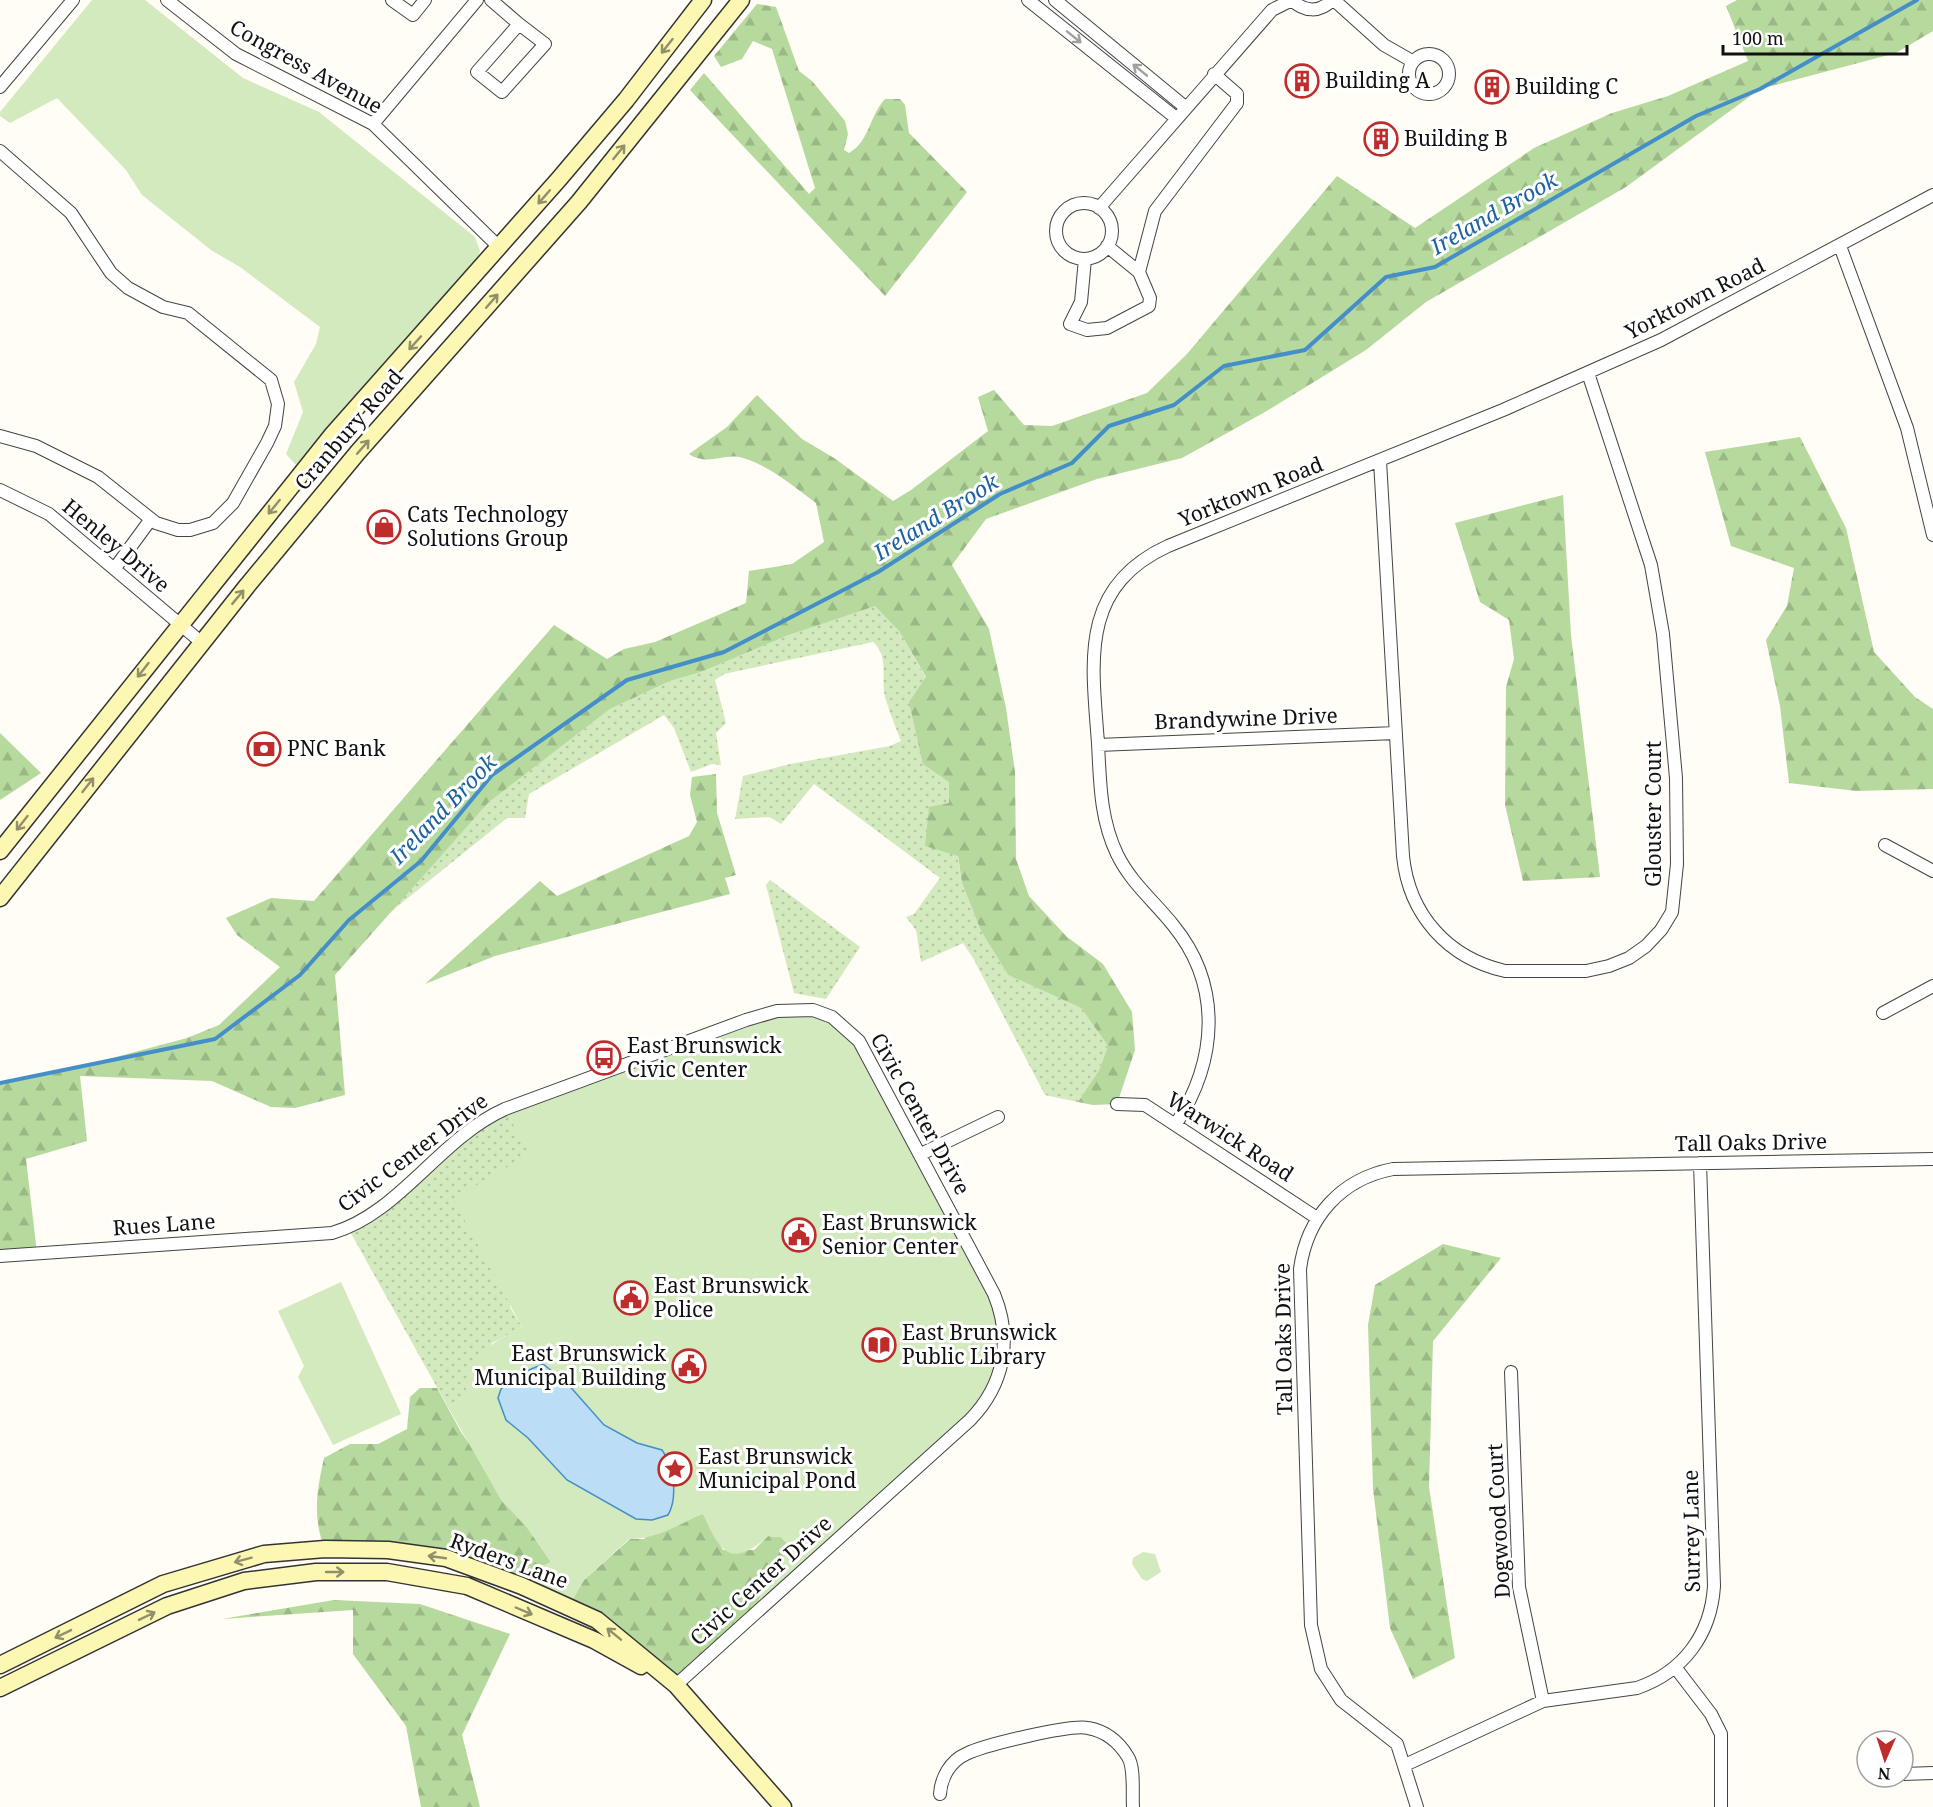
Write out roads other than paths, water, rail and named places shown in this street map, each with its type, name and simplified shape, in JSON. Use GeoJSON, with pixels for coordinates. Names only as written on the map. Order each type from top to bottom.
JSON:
{"type":"FeatureCollection","features":[{"type":"Feature","properties":{"kind":"main road","name":"Cranbury Road"},"geometry":{"type":"LineString","coordinates":[[0,851],[333,434],[500,248],[626,100],[703,0]]}},
{"type":"Feature","properties":{"kind":"main road","name":"Cranbury Road"},"geometry":{"type":"LineString","coordinates":[[0,898],[201,642],[358,452],[579,202],[741,0]]}},
{"type":"Feature","properties":{"kind":"main road","name":"Ryders Lane"},"geometry":{"type":"LineString","coordinates":[[0,1665],[163,1584],[264,1554],[325,1549],[388,1550],[446,1558],[522,1586],[597,1620],[676,1685],[783,1807]]}},
{"type":"Feature","properties":{"kind":"main road","name":"Ryders Lane"},"geometry":{"type":"LineString","coordinates":[[0,1688],[167,1606],[244,1581],[316,1572],[387,1572],[467,1586],[594,1640],[676,1685]]}},
{"type":"Feature","properties":{"kind":"street"},"geometry":{"type":"LineString","coordinates":[[0,87],[73,0]]}},
{"type":"Feature","properties":{"kind":"street","name":"Congress Avenue"},"geometry":{"type":"LineString","coordinates":[[167,0],[236,54],[373,124],[500,248]]}},
{"type":"Feature","properties":{"kind":"street"},"geometry":{"type":"LineString","coordinates":[[392,0],[412,15],[425,0]]}},
{"type":"Feature","properties":{"kind":"street"},"geometry":{"type":"LineString","coordinates":[[373,124],[477,0]]}},
{"type":"Feature","properties":{"kind":"street"},"geometry":{"type":"LineString","coordinates":[[490,0],[545,44],[502,92],[477,72],[519,24]]}},
{"type":"Feature","properties":{"kind":"street"},"geometry":{"type":"LineString","coordinates":[[1028,0],[1176,118]]}},
{"type":"Feature","properties":{"kind":"street"},"geometry":{"type":"LineString","coordinates":[[1055,0],[1185,107]]}},
{"type":"Feature","properties":{"kind":"street"},"geometry":{"type":"LineString","coordinates":[[1099,208],[1272,10],[1292,0],[1305,9],[1312,10],[1320,9],[1333,0],[1384,45],[1412,61]]}},
{"type":"Feature","properties":{"kind":"street"},"geometry":{"type":"LineString","coordinates":[[1139,272],[1155,211],[1237,103],[1237,94],[1214,75]]}},
{"type":"Feature","properties":{"kind":"street"},"geometry":{"type":"LineString","coordinates":[[0,435],[68,460],[107,483],[151,519],[167,528],[190,530],[202,528],[223,516],[233,503],[275,426],[278,404],[275,387],[271,380],[188,313],[163,307],[128,288],[111,273],[71,213],[2,157]]}},
{"type":"Feature","properties":{"kind":"street","name":"Yorktown Road"},"geometry":{"type":"LineString","coordinates":[[1176,1124],[1197,1087],[1207,1054],[1209,1020],[1204,987],[1184,940],[1136,885],[1117,855],[1102,803],[1092,664],[1093,642],[1104,606],[1126,575],[1145,558],[1168,546],[1380,461],[1661,340],[1933,195]]}},
{"type":"Feature","properties":{"kind":"street"},"geometry":{"type":"LineString","coordinates":[[1081,203],[1099,208],[1110,222],[1111,230],[1107,246],[1093,257],[1085,258],[1067,253],[1060,246],[1056,237],[1058,219],[1064,211],[1081,203]]}},
{"type":"Feature","properties":{"kind":"street"},"geometry":{"type":"LineString","coordinates":[[1085,258],[1081,302],[1070,324],[1087,330],[1107,328],[1149,306],[1150,298],[1139,272],[1107,246]]}},
{"type":"Feature","properties":{"kind":"street"},"geometry":{"type":"LineString","coordinates":[[1840,246],[1907,428],[1933,535]]}},
{"type":"Feature","properties":{"kind":"street","name":"Glouster Court"},"geometry":{"type":"LineString","coordinates":[[1380,461],[1407,881],[1422,916],[1448,945],[1469,959],[1505,971],[1586,971],[1609,966],[1629,958],[1646,946],[1661,930],[1672,912],[1677,864],[1674,734],[1663,634],[1651,565],[1588,373]]}},
{"type":"Feature","properties":{"kind":"street","name":"Henley Drive"},"geometry":{"type":"LineString","coordinates":[[0,490],[49,514],[201,642]]}},
{"type":"Feature","properties":{"kind":"street"},"geometry":{"type":"LineString","coordinates":[[115,568],[151,519]]}},
{"type":"Feature","properties":{"kind":"street","name":"Brandywine Drive"},"geometry":{"type":"LineString","coordinates":[[1098,745],[1396,733]]}},
{"type":"Feature","properties":{"kind":"street"},"geometry":{"type":"LineString","coordinates":[[1885,845],[1933,871]]}},
{"type":"Feature","properties":{"kind":"street"},"geometry":{"type":"LineString","coordinates":[[1883,1013],[1933,986]]}},
{"type":"Feature","properties":{"kind":"street","name":"Civic Center Drive"},"geometry":{"type":"LineString","coordinates":[[332,1233],[364,1220],[489,1116],[578,1080],[777,1011],[813,1010],[832,1017],[859,1041],[921,1154],[999,1305],[1004,1326],[1005,1348],[997,1381],[987,1400],[970,1420],[676,1685]]}},
{"type":"Feature","properties":{"kind":"street","name":"Warwick Road"},"geometry":{"type":"LineString","coordinates":[[1117,1104],[1144,1105],[1317,1218]]}},
{"type":"Feature","properties":{"kind":"street"},"geometry":{"type":"LineString","coordinates":[[921,1154],[998,1117]]}},
{"type":"Feature","properties":{"kind":"street","name":"Tall Oaks Drive"},"geometry":{"type":"LineString","coordinates":[[1417,1807],[1397,1744],[1352,1711],[1331,1686],[1315,1649],[1311,1625],[1300,1269],[1308,1236],[1317,1218],[1333,1199],[1351,1185],[1371,1175],[1393,1169],[1933,1159]]}},
{"type":"Feature","properties":{"kind":"street","name":"Surrey Lane"},"geometry":{"type":"LineString","coordinates":[[1405,1765],[1543,1701],[1637,1688],[1660,1679],[1676,1668],[1693,1649],[1704,1630],[1712,1609],[1714,1586],[1700,1163]]}},
{"type":"Feature","properties":{"kind":"street","name":"Rues Lane"},"geometry":{"type":"LineString","coordinates":[[0,1256],[332,1233]]}},
{"type":"Feature","properties":{"kind":"street","name":"Dogwood Court"},"geometry":{"type":"LineString","coordinates":[[1511,1372],[1519,1587],[1543,1701]]}},
{"type":"Feature","properties":{"kind":"street"},"geometry":{"type":"LineString","coordinates":[[1676,1668],[1711,1714],[1721,1734],[1721,1807]]}},
{"type":"Feature","properties":{"kind":"street"},"geometry":{"type":"LineString","coordinates":[[940,1794],[941,1780],[951,1766],[965,1754],[1060,1729],[1087,1728],[1113,1738],[1130,1759],[1133,1807]]}},
{"type":"Feature","properties":{"kind":"street"},"geometry":{"type":"LineString","coordinates":[[1915,1774],[1933,1773]]}},
{"type":"Feature","properties":{"kind":"water","name":"East Brunswick Municipal Pond"},"geometry":{"type":"Polygon","coordinates":[[[543,1364],[567,1383],[604,1425],[637,1443],[662,1450],[672,1473],[674,1491],[668,1515],[652,1520],[636,1519],[567,1480],[528,1438],[506,1420],[498,1398],[501,1389],[517,1375],[543,1364]]]}},
{"type":"Feature","properties":{"kind":"waterway","name":"Ireland Brook"},"geometry":{"type":"LineString","coordinates":[[0,1083],[215,1039],[300,975],[349,920],[421,861],[492,775],[627,680],[724,652],[878,572],[1000,494],[1072,463],[1109,426],[1174,405],[1224,366],[1305,350],[1386,277],[1435,267],[1696,116],[1760,89],[1917,0]]}},
{"type":"Feature","properties":{"kind":"place","name":"Building A"},"geometry":{"type":"Point","coordinates":[1302,81]}},
{"type":"Feature","properties":{"kind":"place","name":"Building C"},"geometry":{"type":"Point","coordinates":[1492,87]}},
{"type":"Feature","properties":{"kind":"place","name":"Building B"},"geometry":{"type":"Point","coordinates":[1381,139]}},
{"type":"Feature","properties":{"kind":"place","name":"Cats Technology Solutions Group"},"geometry":{"type":"Point","coordinates":[384,527]}},
{"type":"Feature","properties":{"kind":"place","name":"PNC Bank"},"geometry":{"type":"Point","coordinates":[264,749]}},
{"type":"Feature","properties":{"kind":"place","name":"East Brunswick Civic Center"},"geometry":{"type":"Point","coordinates":[604,1058]}},
{"type":"Feature","properties":{"kind":"place","name":"East Brunswick Senior Center"},"geometry":{"type":"Point","coordinates":[799,1235]}},
{"type":"Feature","properties":{"kind":"place","name":"East Brunswick Police"},"geometry":{"type":"Point","coordinates":[631,1298]}},
{"type":"Feature","properties":{"kind":"place","name":"East Brunswick Public Library"},"geometry":{"type":"Point","coordinates":[879,1345]}},
{"type":"Feature","properties":{"kind":"place","name":"East Brunswick Municipal Building"},"geometry":{"type":"Point","coordinates":[689,1366]}},
{"type":"Feature","properties":{"kind":"place","name":"East Brunswick Municipal Pond"},"geometry":{"type":"Point","coordinates":[675,1469]}}]}
